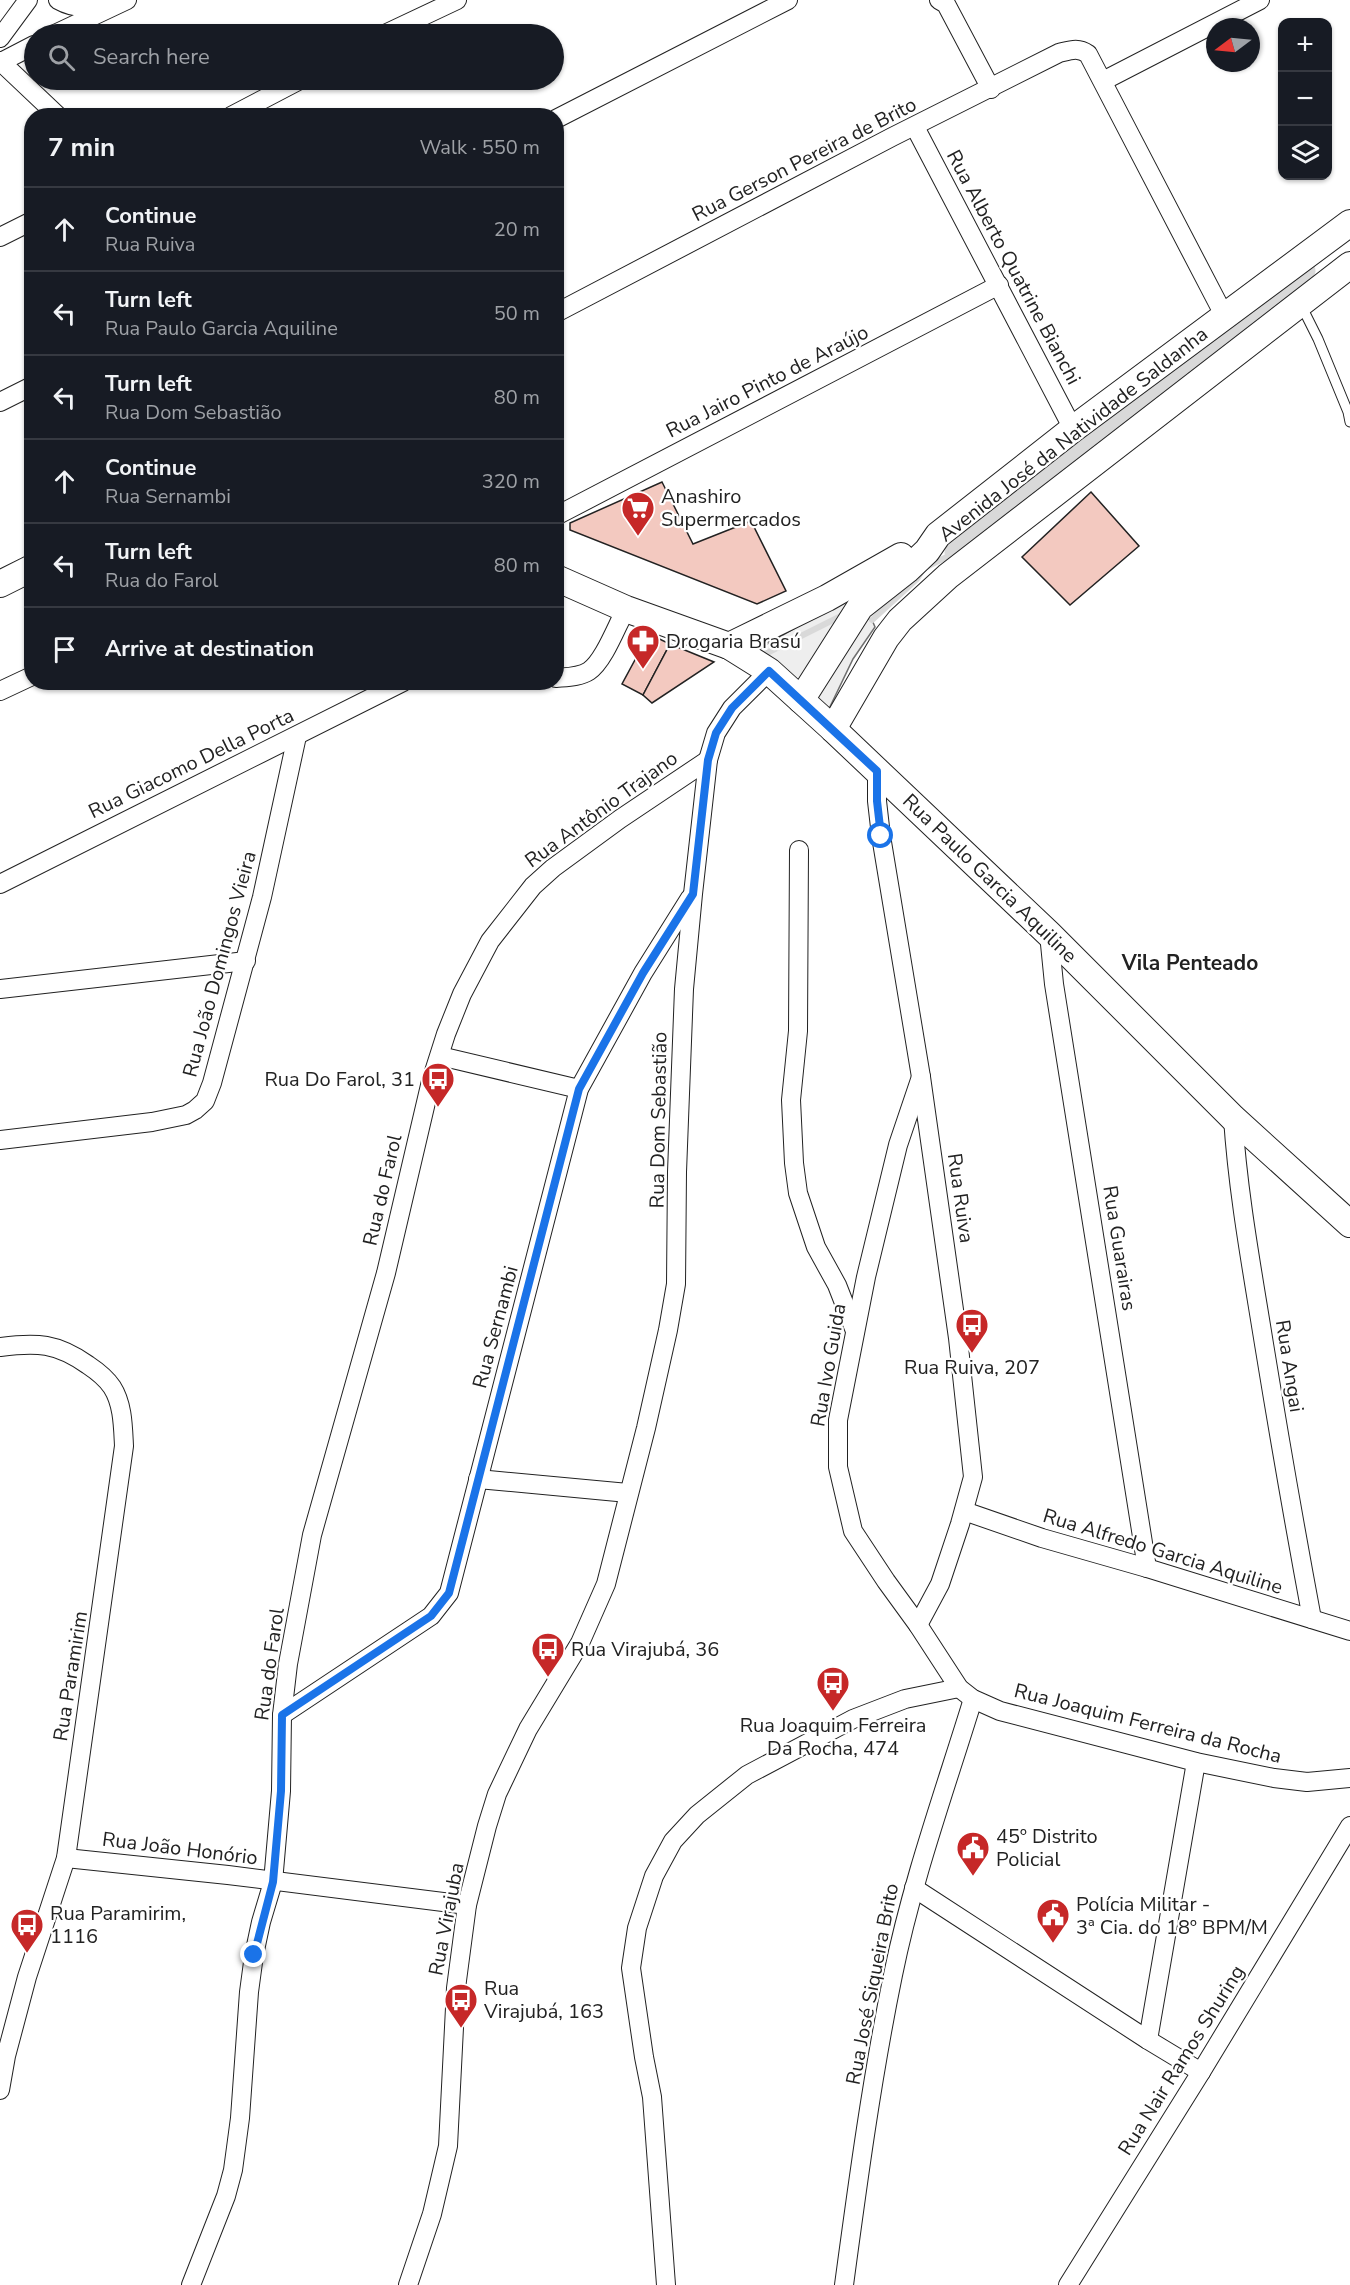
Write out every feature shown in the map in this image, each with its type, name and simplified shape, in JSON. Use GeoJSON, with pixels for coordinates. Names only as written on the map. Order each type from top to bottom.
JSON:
{"type":"FeatureCollection","features":[{"type":"Feature","properties":{"kind":"street"},"geometry":{"type":"LineString","coordinates":[[0,38],[28,0]]}},
{"type":"Feature","properties":{"kind":"street"},"geometry":{"type":"LineString","coordinates":[[58,0],[66,5],[80,8],[126,1]]}},
{"type":"Feature","properties":{"kind":"street"},"geometry":{"type":"LineString","coordinates":[[407,24],[457,0]]}},
{"type":"Feature","properties":{"kind":"street"},"geometry":{"type":"LineString","coordinates":[[564,115],[788,0]]}},
{"type":"Feature","properties":{"kind":"street"},"geometry":{"type":"LineString","coordinates":[[939,0],[946,4],[991,89]]}},
{"type":"Feature","properties":{"kind":"street"},"geometry":{"type":"LineString","coordinates":[[1225,317],[1102,81],[1260,0]]}},
{"type":"Feature","properties":{"kind":"street"},"geometry":{"type":"LineString","coordinates":[[77,24],[126,1]]}},
{"type":"Feature","properties":{"kind":"street","name":"Rua Gerson Pereira de Brito"},"geometry":{"type":"LineString","coordinates":[[564,309],[1059,53],[1074,49],[1082,50],[1088,54],[1102,81]]}},
{"type":"Feature","properties":{"kind":"street"},"geometry":{"type":"LineString","coordinates":[[24,50],[1,62],[24,84]]}},
{"type":"Feature","properties":{"kind":"street"},"geometry":{"type":"LineString","coordinates":[[31,90],[50,108]]}},
{"type":"Feature","properties":{"kind":"street"},"geometry":{"type":"LineString","coordinates":[[246,108],[281,90]]}},
{"type":"Feature","properties":{"kind":"street","name":"Rua Alberto Quatrine Bianchi"},"geometry":{"type":"LineString","coordinates":[[915,127],[1073,429]]}},
{"type":"Feature","properties":{"kind":"street","name":"Avenida José da Natividade Saldanha"},"geometry":{"type":"LineString","coordinates":[[801,700],[860,607],[907,570],[927,551],[938,535],[1073,429],[1350,223]]}},
{"type":"Feature","properties":{"kind":"street"},"geometry":{"type":"LineString","coordinates":[[0,237],[24,225]]}},
{"type":"Feature","properties":{"kind":"street","name":"Avenida José da Natividade Saldanha"},"geometry":{"type":"LineString","coordinates":[[833,729],[886,638],[900,620],[948,576],[1350,265]]}},
{"type":"Feature","properties":{"kind":"street","name":"Rua Jairo Pinto de Araújo"},"geometry":{"type":"LineString","coordinates":[[564,512],[999,285]]}},
{"type":"Feature","properties":{"kind":"street"},"geometry":{"type":"LineString","coordinates":[[0,402],[24,390]]}},
{"type":"Feature","properties":{"kind":"street"},"geometry":{"type":"LineString","coordinates":[[729,646],[827,598],[938,535]]}},
{"type":"Feature","properties":{"kind":"street"},"geometry":{"type":"LineString","coordinates":[[0,584],[24,572]]}},
{"type":"Feature","properties":{"kind":"street","name":"Rua Paulo Garcia Aquiline"},"geometry":{"type":"LineString","coordinates":[[564,582],[626,609],[729,646],[769,671],[1049,934],[1233,1118],[1350,1224]]}},
{"type":"Feature","properties":{"kind":"street"},"geometry":{"type":"LineString","coordinates":[[564,678],[575,677],[589,671],[598,663],[626,609]]}},
{"type":"Feature","properties":{"kind":"street","name":"Rua Dom Sebastião"},"geometry":{"type":"LineString","coordinates":[[606,1584],[646,1428],[666,1341],[676,1284],[683,1023],[693,894],[708,760],[716,733],[732,708],[769,671]]}},
{"type":"Feature","properties":{"kind":"street"},"geometry":{"type":"LineString","coordinates":[[0,691],[24,680]]}},
{"type":"Feature","properties":{"kind":"street","name":"Rua Giacomo Della Porta"},"geometry":{"type":"LineString","coordinates":[[0,884],[220,772],[297,736],[384,690]]}},
{"type":"Feature","properties":{"kind":"street","name":"Rua João Domingos Vieira"},"geometry":{"type":"LineString","coordinates":[[0,1140],[152,1122],[186,1115],[205,1101],[246,961],[297,736]]}},
{"type":"Feature","properties":{"kind":"street","name":"Rua Antônio Trajano"},"geometry":{"type":"LineString","coordinates":[[440,1056],[462,994],[490,941],[533,886],[553,868],[620,819],[708,760]]}},
{"type":"Feature","properties":{"kind":"street","name":"Rua Ruiva"},"geometry":{"type":"LineString","coordinates":[[877,771],[877,801],[881,836],[921,1077],[958,1338],[974,1477],[940,1584],[918,1624]]}},
{"type":"Feature","properties":{"kind":"street"},"geometry":{"type":"LineString","coordinates":[[799,850],[798,1030],[791,1100],[794,1163],[798,1193],[816,1247],[837,1286],[855,1333]]}},
{"type":"Feature","properties":{"kind":"street","name":"Rua Sernambi"},"geometry":{"type":"LineString","coordinates":[[282,1715],[431,1616],[449,1593],[579,1089],[643,973],[693,894]]}},
{"type":"Feature","properties":{"kind":"street","name":"Rua Guarairas"},"geometry":{"type":"LineString","coordinates":[[1049,934],[1054,984],[1109,1317],[1147,1568]]}},
{"type":"Feature","properties":{"kind":"street"},"geometry":{"type":"LineString","coordinates":[[0,989],[246,961]]}},
{"type":"Feature","properties":{"kind":"street"},"geometry":{"type":"LineString","coordinates":[[440,1056],[579,1089]]}},
{"type":"Feature","properties":{"kind":"street","name":"Rua do Farol"},"geometry":{"type":"LineString","coordinates":[[191,2285],[226,2196],[232,2170],[240,2118],[246,2022],[254,1955],[273,1882],[281,1791],[282,1715],[288,1664],[312,1535],[383,1282],[431,1081],[440,1056]]}},
{"type":"Feature","properties":{"kind":"street","name":"Rua Ivo Guida"},"geometry":{"type":"LineString","coordinates":[[921,1077],[898,1145],[866,1277],[838,1420],[838,1467],[853,1531],[966,1694]]}},
{"type":"Feature","properties":{"kind":"street","name":"Rua Angai"},"geometry":{"type":"LineString","coordinates":[[1233,1118],[1251,1262],[1292,1513],[1312,1619]]}},
{"type":"Feature","properties":{"kind":"street","name":"Rua Paramirim"},"geometry":{"type":"LineString","coordinates":[[0,1347],[40,1345],[58,1347],[76,1356],[98,1372],[112,1388],[119,1406],[124,1446],[66,1858],[27,1977],[6,2056],[0,2090]]}},
{"type":"Feature","properties":{"kind":"street"},"geometry":{"type":"LineString","coordinates":[[478,1479],[628,1493]]}},
{"type":"Feature","properties":{"kind":"street","name":"Rua Alfredo Garcia Aquiline"},"geometry":{"type":"LineString","coordinates":[[964,1511],[1042,1539],[1147,1568],[1350,1631]]}},
{"type":"Feature","properties":{"kind":"street","name":"Rua Virajuba"},"geometry":{"type":"LineString","coordinates":[[408,2285],[432,2214],[448,2146],[456,1988],[467,1905],[487,1826],[497,1794],[528,1729],[580,1642],[606,1584]]}},
{"type":"Feature","properties":{"kind":"street"},"geometry":{"type":"LineString","coordinates":[[666,2285],[652,2097],[631,1968],[638,1928],[654,1876],[673,1841],[697,1815],[747,1775],[852,1719],[905,1699],[966,1694]]}},
{"type":"Feature","properties":{"kind":"street","name":"Rua Joaquim Ferreira da Rocha"},"geometry":{"type":"LineString","coordinates":[[966,1694],[1000,1711],[1196,1762],[1274,1778],[1307,1782],[1350,1778]]}},
{"type":"Feature","properties":{"kind":"street","name":"Rua José Siqueira Brito"},"geometry":{"type":"LineString","coordinates":[[844,2285],[893,1974],[966,1694]]}},
{"type":"Feature","properties":{"kind":"street"},"geometry":{"type":"LineString","coordinates":[[1148,2040],[1196,1762]]}},
{"type":"Feature","properties":{"kind":"street","name":"Rua Nair Ramos Shuring"},"geometry":{"type":"LineString","coordinates":[[1068,2285],[1201,2072],[1350,1826]]}},
{"type":"Feature","properties":{"kind":"street","name":"Rua João Honório"},"geometry":{"type":"LineString","coordinates":[[66,1858],[467,1905]]}},
{"type":"Feature","properties":{"kind":"street"},"geometry":{"type":"LineString","coordinates":[[914,1888],[1201,2072]]}},
{"type":"Feature","properties":{"kind":"lane"},"geometry":{"type":"LineString","coordinates":[[1300,303],[1318,339],[1350,422]]}},
{"type":"Feature","properties":{"kind":"shaded area"},"geometry":{"type":"Polygon","coordinates":[[[852,595],[838,624],[856,615],[872,620],[875,627],[853,659],[826,715],[752,653],[852,595]]]}},
{"type":"Feature","properties":{"kind":"building","name":"Anashiro Supermercados"},"geometry":{"type":"Polygon","coordinates":[[[662,482],[693,544],[751,521],[786,591],[757,604],[570,530],[570,523],[662,482]]]}},
{"type":"Feature","properties":{"kind":"building"},"geometry":{"type":"Polygon","coordinates":[[[1091,492],[1139,546],[1070,605],[1022,557],[1091,492]]]}},
{"type":"Feature","properties":{"kind":"building","name":"Drogaria Brasú"},"geometry":{"type":"Polygon","coordinates":[[[649,634],[670,644],[643,695],[622,684],[649,634]]]}},
{"type":"Feature","properties":{"kind":"building"},"geometry":{"type":"Polygon","coordinates":[[[670,644],[714,662],[652,703],[643,695],[670,644]]]}},
{"type":"Feature","properties":{"kind":"waterway"},"geometry":{"type":"LineString","coordinates":[[955,553],[1305,271]]}},
{"type":"Feature","properties":{"kind":"waterway"},"geometry":{"type":"LineString","coordinates":[[872,620],[917,579],[924,568],[955,553]]}},
{"type":"Feature","properties":{"kind":"waterway"},"geometry":{"type":"LineString","coordinates":[[765,654],[845,614]]}},
{"type":"Feature","properties":{"kind":"place","name":"Anashiro Supermercados"},"geometry":{"type":"Point","coordinates":[638,537]}},
{"type":"Feature","properties":{"kind":"place","name":"Drogaria Brasú"},"geometry":{"type":"Point","coordinates":[643,670]}},
{"type":"Feature","properties":{"kind":"place","name":"Rua Do Farol, 31"},"geometry":{"type":"Point","coordinates":[438,1108]}},
{"type":"Feature","properties":{"kind":"place","name":"Rua Ruiva, 207"},"geometry":{"type":"Point","coordinates":[972,1354]}},
{"type":"Feature","properties":{"kind":"place","name":"Rua Virajubá, 36"},"geometry":{"type":"Point","coordinates":[548,1678]}},
{"type":"Feature","properties":{"kind":"place","name":"Rua Joaquim Ferreira Da Rocha, 474"},"geometry":{"type":"Point","coordinates":[833,1712]}},
{"type":"Feature","properties":{"kind":"place","name":"45º Distrito Policial"},"geometry":{"type":"Point","coordinates":[973,1877]}},
{"type":"Feature","properties":{"kind":"place","name":"Polícia Militar - 3ª Cia. do 18º BPM/M"},"geometry":{"type":"Point","coordinates":[1053,1944]}},
{"type":"Feature","properties":{"kind":"place","name":"Rua Paramirim, 1116"},"geometry":{"type":"Point","coordinates":[27,1954]}},
{"type":"Feature","properties":{"kind":"place","name":"Rua Virajubá, 163"},"geometry":{"type":"Point","coordinates":[461,2029]}},
{"type":"Feature","properties":{"kind":"district","name":"Vila Penteado"},"geometry":{"type":"Point","coordinates":[1190,963]}},
{"type":"Feature","properties":{"kind":"route"},"geometry":{"type":"LineString","coordinates":[[254,1955],[273,1882],[281,1791],[282,1715],[431,1616],[449,1593],[564,1156],[579,1089],[643,973],[693,894],[708,760],[716,733],[732,708],[769,671],[877,771],[877,801],[881,836]]}}]}
